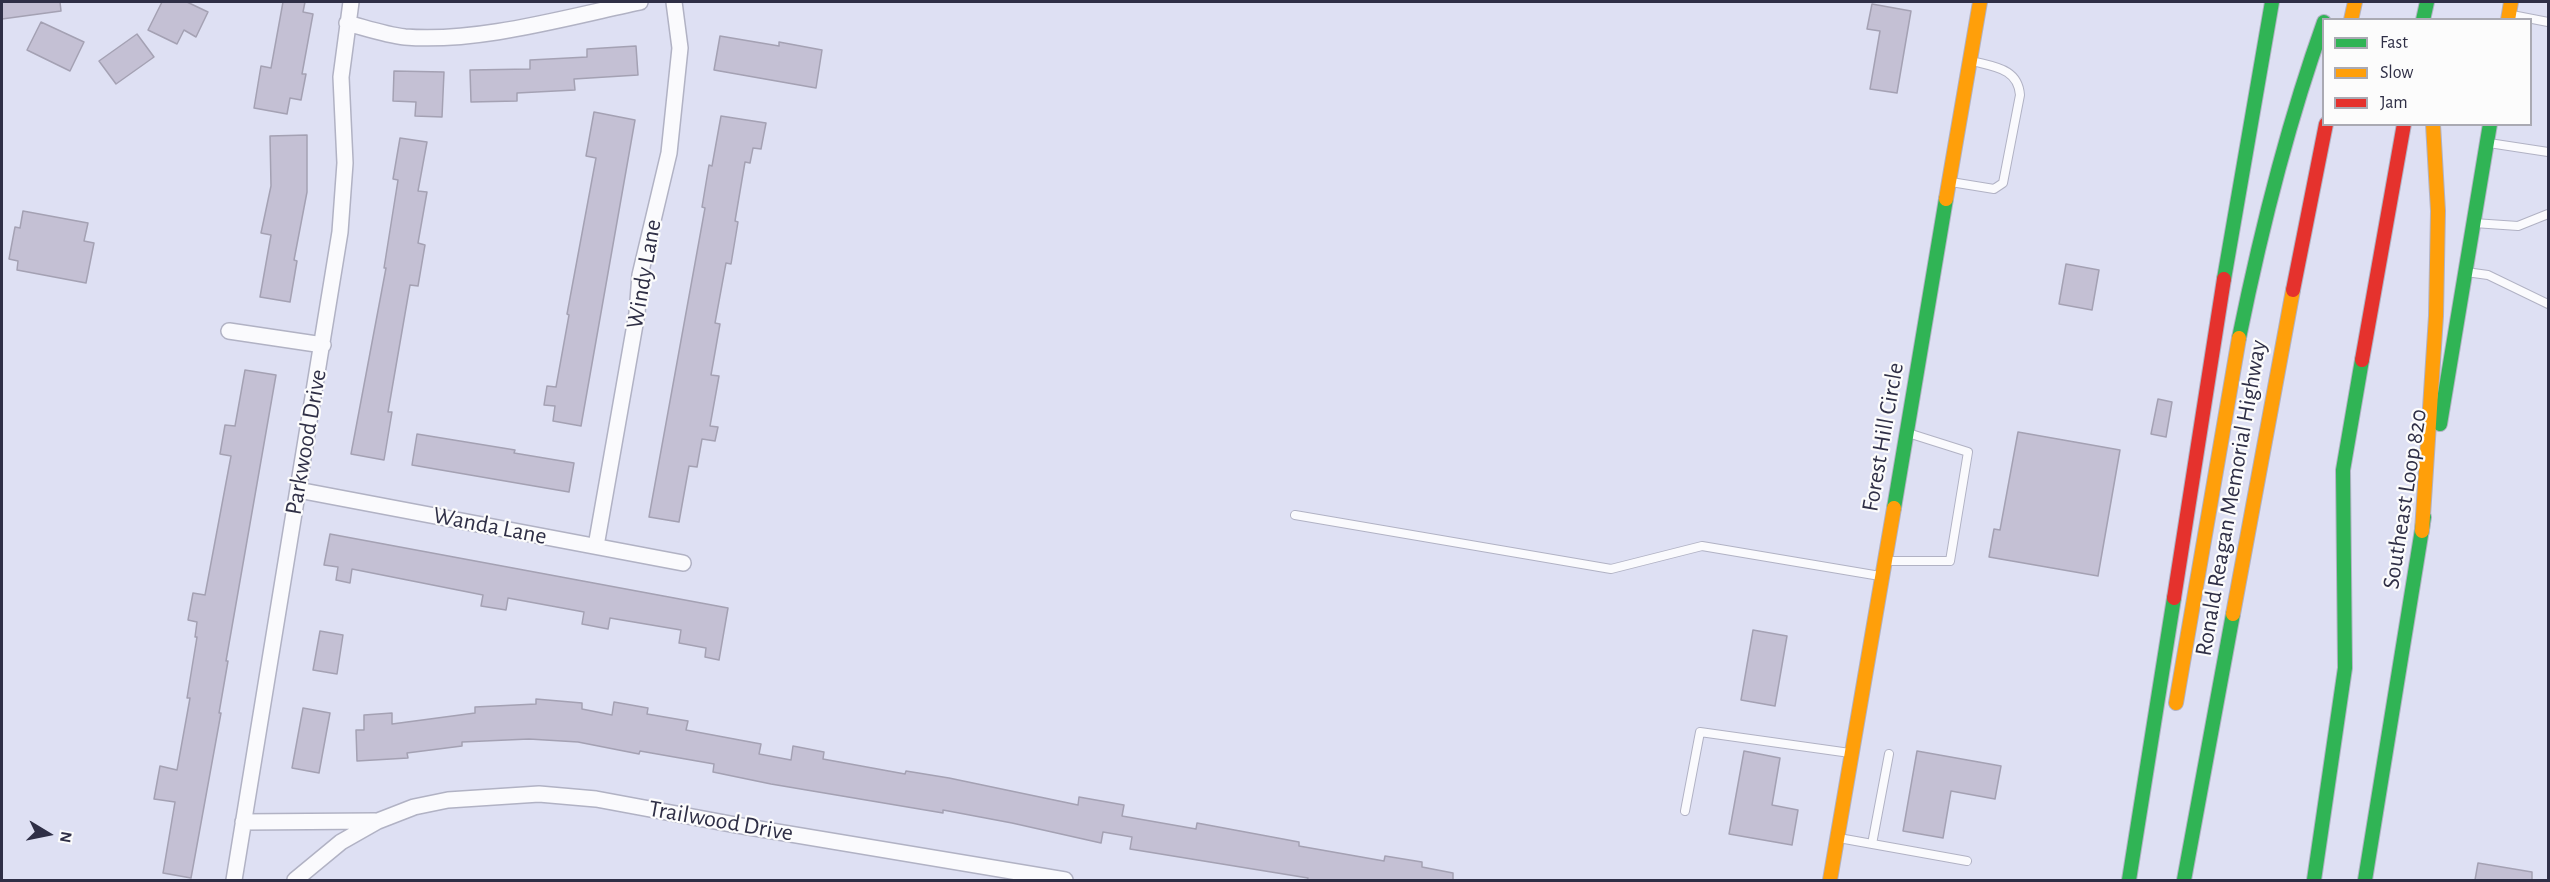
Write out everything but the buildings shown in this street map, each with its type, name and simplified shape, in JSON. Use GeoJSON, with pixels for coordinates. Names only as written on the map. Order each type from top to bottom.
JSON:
{"type":"FeatureCollection","features":[{"type":"Feature","properties":{"kind":"main road","name":"Forest Hill Circle"},"geometry":{"type":"LineString","coordinates":[[1830,880],[1880,576],[1980,2]]}},
{"type":"Feature","properties":{"kind":"main road"},"geometry":{"type":"LineString","coordinates":[[2129,880],[2238,194],[2272,2]]}},
{"type":"Feature","properties":{"kind":"main road"},"geometry":{"type":"LineString","coordinates":[[2351,18],[2355,2]]}},
{"type":"Feature","properties":{"kind":"main road"},"geometry":{"type":"LineString","coordinates":[[2425,18],[2426,2]]}},
{"type":"Feature","properties":{"kind":"main road"},"geometry":{"type":"LineString","coordinates":[[2173,719],[2229,392],[2257,259],[2287,133],[2322,26]]}},
{"type":"Feature","properties":{"kind":"main road","name":"Ronald Reagan Memorial Highway"},"geometry":{"type":"LineString","coordinates":[[2184,880],[2312,187],[2326,126]]}},
{"type":"Feature","properties":{"kind":"main road"},"geometry":{"type":"LineString","coordinates":[[2314,880],[2344,668],[2343,470],[2404,126]]}},
{"type":"Feature","properties":{"kind":"main road"},"geometry":{"type":"LineString","coordinates":[[2422,531],[2436,316],[2438,211],[2433,126]]}},
{"type":"Feature","properties":{"kind":"main road","name":"Southeast Loop 820"},"geometry":{"type":"LineString","coordinates":[[2365,880],[2490,126]]}},
{"type":"Feature","properties":{"kind":"main road"},"geometry":{"type":"LineString","coordinates":[[2138,880],[2149,849]]}},
{"type":"Feature","properties":{"kind":"street","name":"Parkwood Drive"},"geometry":{"type":"LineString","coordinates":[[234,880],[340,232],[345,163],[341,77],[351,2]]}},
{"type":"Feature","properties":{"kind":"street"},"geometry":{"type":"LineString","coordinates":[[347,23],[403,37],[445,37],[515,28],[640,2]]}},
{"type":"Feature","properties":{"kind":"street","name":"Windy Lane"},"geometry":{"type":"LineString","coordinates":[[596,546],[637,313],[640,275],[669,153],[680,48],[674,2]]}},
{"type":"Feature","properties":{"kind":"street"},"geometry":{"type":"LineString","coordinates":[[229,331],[323,345]]}},
{"type":"Feature","properties":{"kind":"street","name":"Wanda Lane"},"geometry":{"type":"LineString","coordinates":[[298,490],[683,563]]}},
{"type":"Feature","properties":{"kind":"street","name":"Trailwood Drive"},"geometry":{"type":"LineString","coordinates":[[295,880],[341,842],[378,821],[414,807],[448,800],[539,794],[596,799],[1065,880]]}},
{"type":"Feature","properties":{"kind":"street","name":"Trailwood Drive"},"geometry":{"type":"LineString","coordinates":[[243,822],[378,821]]}},
{"type":"Feature","properties":{"kind":"lane"},"geometry":{"type":"LineString","coordinates":[[2509,12],[2548,22]]}},
{"type":"Feature","properties":{"kind":"lane"},"geometry":{"type":"LineString","coordinates":[[1950,182],[1994,189],[2003,183],[2020,95],[2018,82],[2008,71],[1970,61]]}},
{"type":"Feature","properties":{"kind":"lane"},"geometry":{"type":"LineString","coordinates":[[2487,143],[2548,152]]}},
{"type":"Feature","properties":{"kind":"lane"},"geometry":{"type":"LineString","coordinates":[[2473,223],[2518,226],[2548,214]]}},
{"type":"Feature","properties":{"kind":"lane"},"geometry":{"type":"LineString","coordinates":[[2465,272],[2488,275],[2548,304]]}},
{"type":"Feature","properties":{"kind":"lane"},"geometry":{"type":"LineString","coordinates":[[1883,561],[1950,561],[1968,452],[1906,433]]}},
{"type":"Feature","properties":{"kind":"lane"},"geometry":{"type":"LineString","coordinates":[[1295,515],[1611,569],[1702,546],[1880,576]]}},
{"type":"Feature","properties":{"kind":"lane"},"geometry":{"type":"LineString","coordinates":[[1685,811],[1700,732],[1852,753]]}},
{"type":"Feature","properties":{"kind":"lane"},"geometry":{"type":"LineString","coordinates":[[1872,844],[1889,754]]}},
{"type":"Feature","properties":{"kind":"lane"},"geometry":{"type":"LineString","coordinates":[[1837,838],[1967,861]]}},
{"type":"Feature","properties":{"kind":"traffic: fast"},"geometry":{"type":"LineString","coordinates":[[2224,279],[2272,2]]}},
{"type":"Feature","properties":{"kind":"traffic: fast"},"geometry":{"type":"LineString","coordinates":[[2423,18],[2427,2]]}},
{"type":"Feature","properties":{"kind":"traffic: fast"},"geometry":{"type":"LineString","coordinates":[[2239,338],[2276,178],[2298,100],[2322,28]]}},
{"type":"Feature","properties":{"kind":"traffic: fast"},"geometry":{"type":"LineString","coordinates":[[2440,424],[2490,126]]}},
{"type":"Feature","properties":{"kind":"traffic: fast"},"geometry":{"type":"LineString","coordinates":[[1894,508],[1946,199]]}},
{"type":"Feature","properties":{"kind":"traffic: fast"},"geometry":{"type":"LineString","coordinates":[[2314,880],[2345,668],[2343,470],[2362,360]]}},
{"type":"Feature","properties":{"kind":"traffic: fast"},"geometry":{"type":"LineString","coordinates":[[2365,880],[2424,517]]}},
{"type":"Feature","properties":{"kind":"traffic: fast"},"geometry":{"type":"LineString","coordinates":[[2129,880],[2174,598]]}},
{"type":"Feature","properties":{"kind":"traffic: fast"},"geometry":{"type":"LineString","coordinates":[[2184,880],[2233,614]]}},
{"type":"Feature","properties":{"kind":"traffic: slow"},"geometry":{"type":"LineString","coordinates":[[1946,199],[1980,2]]}},
{"type":"Feature","properties":{"kind":"traffic: slow"},"geometry":{"type":"LineString","coordinates":[[2351,18],[2355,2]]}},
{"type":"Feature","properties":{"kind":"traffic: slow"},"geometry":{"type":"LineString","coordinates":[[2508,18],[2511,2]]}},
{"type":"Feature","properties":{"kind":"traffic: slow"},"geometry":{"type":"LineString","coordinates":[[2422,531],[2436,316],[2438,211],[2433,126]]}},
{"type":"Feature","properties":{"kind":"traffic: slow"},"geometry":{"type":"LineString","coordinates":[[2233,614],[2293,290]]}},
{"type":"Feature","properties":{"kind":"traffic: slow"},"geometry":{"type":"LineString","coordinates":[[2176,703],[2239,338]]}},
{"type":"Feature","properties":{"kind":"traffic: slow"},"geometry":{"type":"LineString","coordinates":[[1830,880],[1894,508]]}},
{"type":"Feature","properties":{"kind":"traffic: jam"},"geometry":{"type":"LineString","coordinates":[[2293,290],[2326,126]]}},
{"type":"Feature","properties":{"kind":"traffic: jam"},"geometry":{"type":"LineString","coordinates":[[2362,360],[2404,126]]}},
{"type":"Feature","properties":{"kind":"traffic: jam"},"geometry":{"type":"LineString","coordinates":[[2174,598],[2224,279]]}}]}
